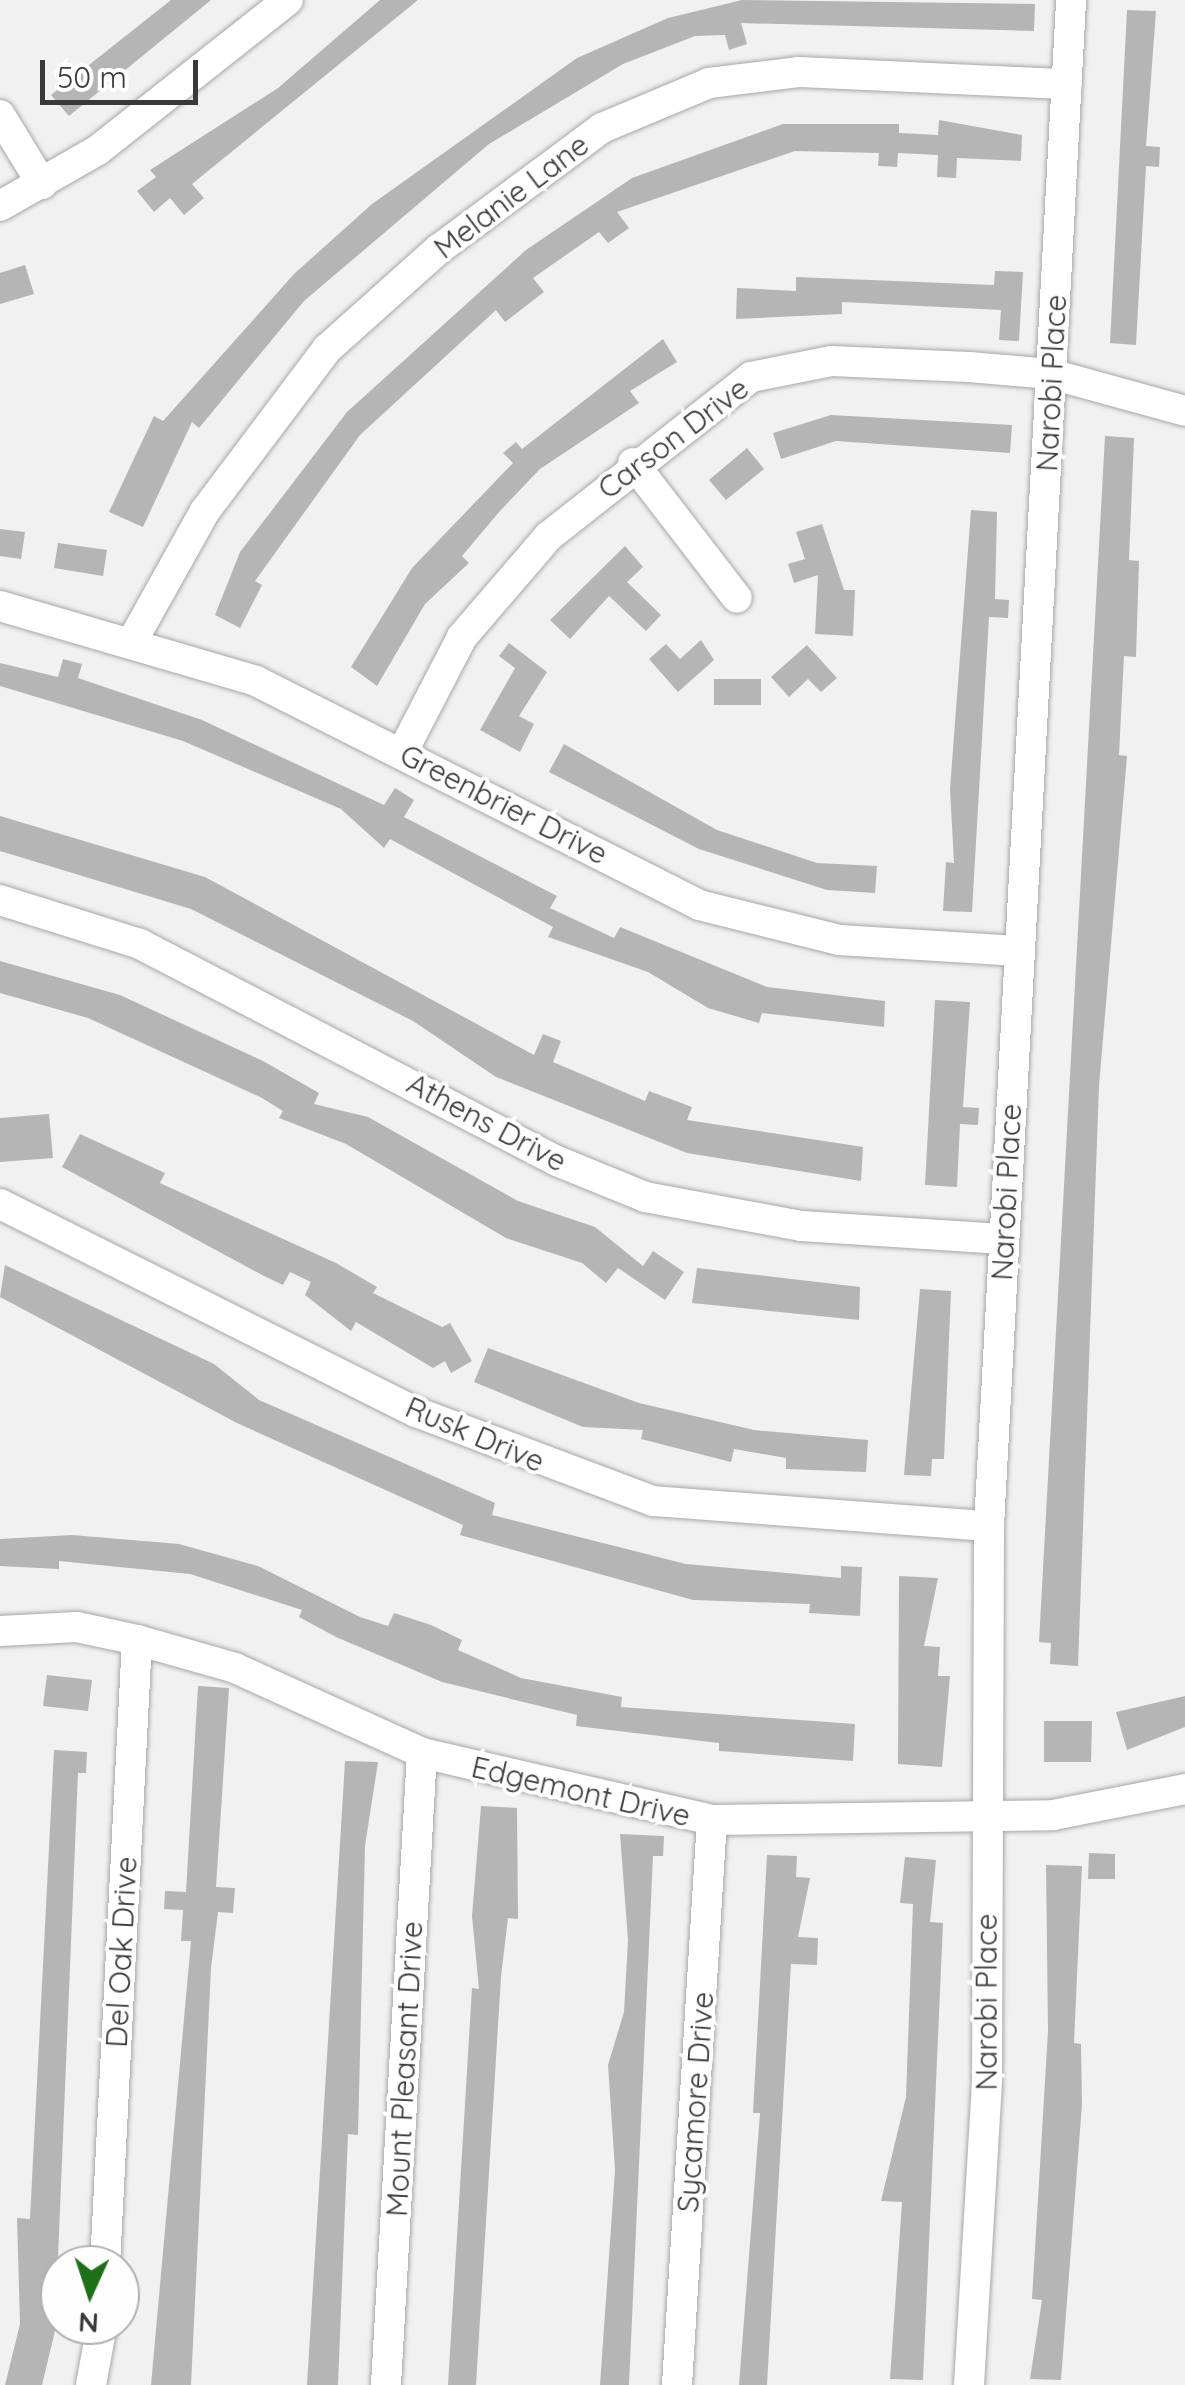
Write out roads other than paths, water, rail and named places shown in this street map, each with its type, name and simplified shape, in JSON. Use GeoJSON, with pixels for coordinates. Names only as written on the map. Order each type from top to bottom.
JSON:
{"type":"FeatureCollection","features":[{"type":"Feature","properties":{"kind":"street"},"geometry":{"type":"LineString","coordinates":[[0,206],[42,184],[288,0]]}},
{"type":"Feature","properties":{"kind":"street","name":"Narobi Place"},"geometry":{"type":"LineString","coordinates":[[969,2385],[988,2080],[985,1816],[989,1526],[1071,0]]}},
{"type":"Feature","properties":{"kind":"street","name":"Melanie Lane"},"geometry":{"type":"LineString","coordinates":[[134,638],[205,511],[327,349],[439,249],[602,128],[709,83],[798,72],[1067,84]]}},
{"type":"Feature","properties":{"kind":"street"},"geometry":{"type":"LineString","coordinates":[[0,115],[42,184]]}},
{"type":"Feature","properties":{"kind":"street","name":"Carson Drive"},"geometry":{"type":"LineString","coordinates":[[404,751],[462,637],[549,536],[632,464],[771,369],[831,361],[1051,374],[1185,412]]}},
{"type":"Feature","properties":{"kind":"street"},"geometry":{"type":"LineString","coordinates":[[632,464],[736,598]]}},
{"type":"Feature","properties":{"kind":"street","name":"Greenbrier Drive"},"geometry":{"type":"LineString","coordinates":[[0,606],[134,638],[256,681],[404,751],[700,906],[839,940],[1019,951]]}},
{"type":"Feature","properties":{"kind":"street","name":"Athens Drive"},"geometry":{"type":"LineString","coordinates":[[0,900],[140,944],[557,1161],[645,1197],[801,1226],[1003,1239]]}},
{"type":"Feature","properties":{"kind":"street","name":"Rusk Drive"},"geometry":{"type":"LineString","coordinates":[[0,1204],[432,1419],[653,1501],[989,1526]]}},
{"type":"Feature","properties":{"kind":"street","name":"Edgemont Drive"},"geometry":{"type":"LineString","coordinates":[[0,1631],[77,1626],[138,1640],[235,1668],[422,1753],[712,1820],[985,1816],[1134,1804],[1185,1789]]}},
{"type":"Feature","properties":{"kind":"street","name":"Del Oak Drive"},"geometry":{"type":"LineString","coordinates":[[106,2245],[138,1640]]}},
{"type":"Feature","properties":{"kind":"street","name":"Mount Pleasant Drive"},"geometry":{"type":"LineString","coordinates":[[386,2385],[422,1753]]}},
{"type":"Feature","properties":{"kind":"street","name":"Sycamore Drive"},"geometry":{"type":"LineString","coordinates":[[677,2385],[712,1820]]}},
{"type":"Feature","properties":{"kind":"street"},"geometry":{"type":"LineString","coordinates":[[92,2385],[99,2345]]}}]}
